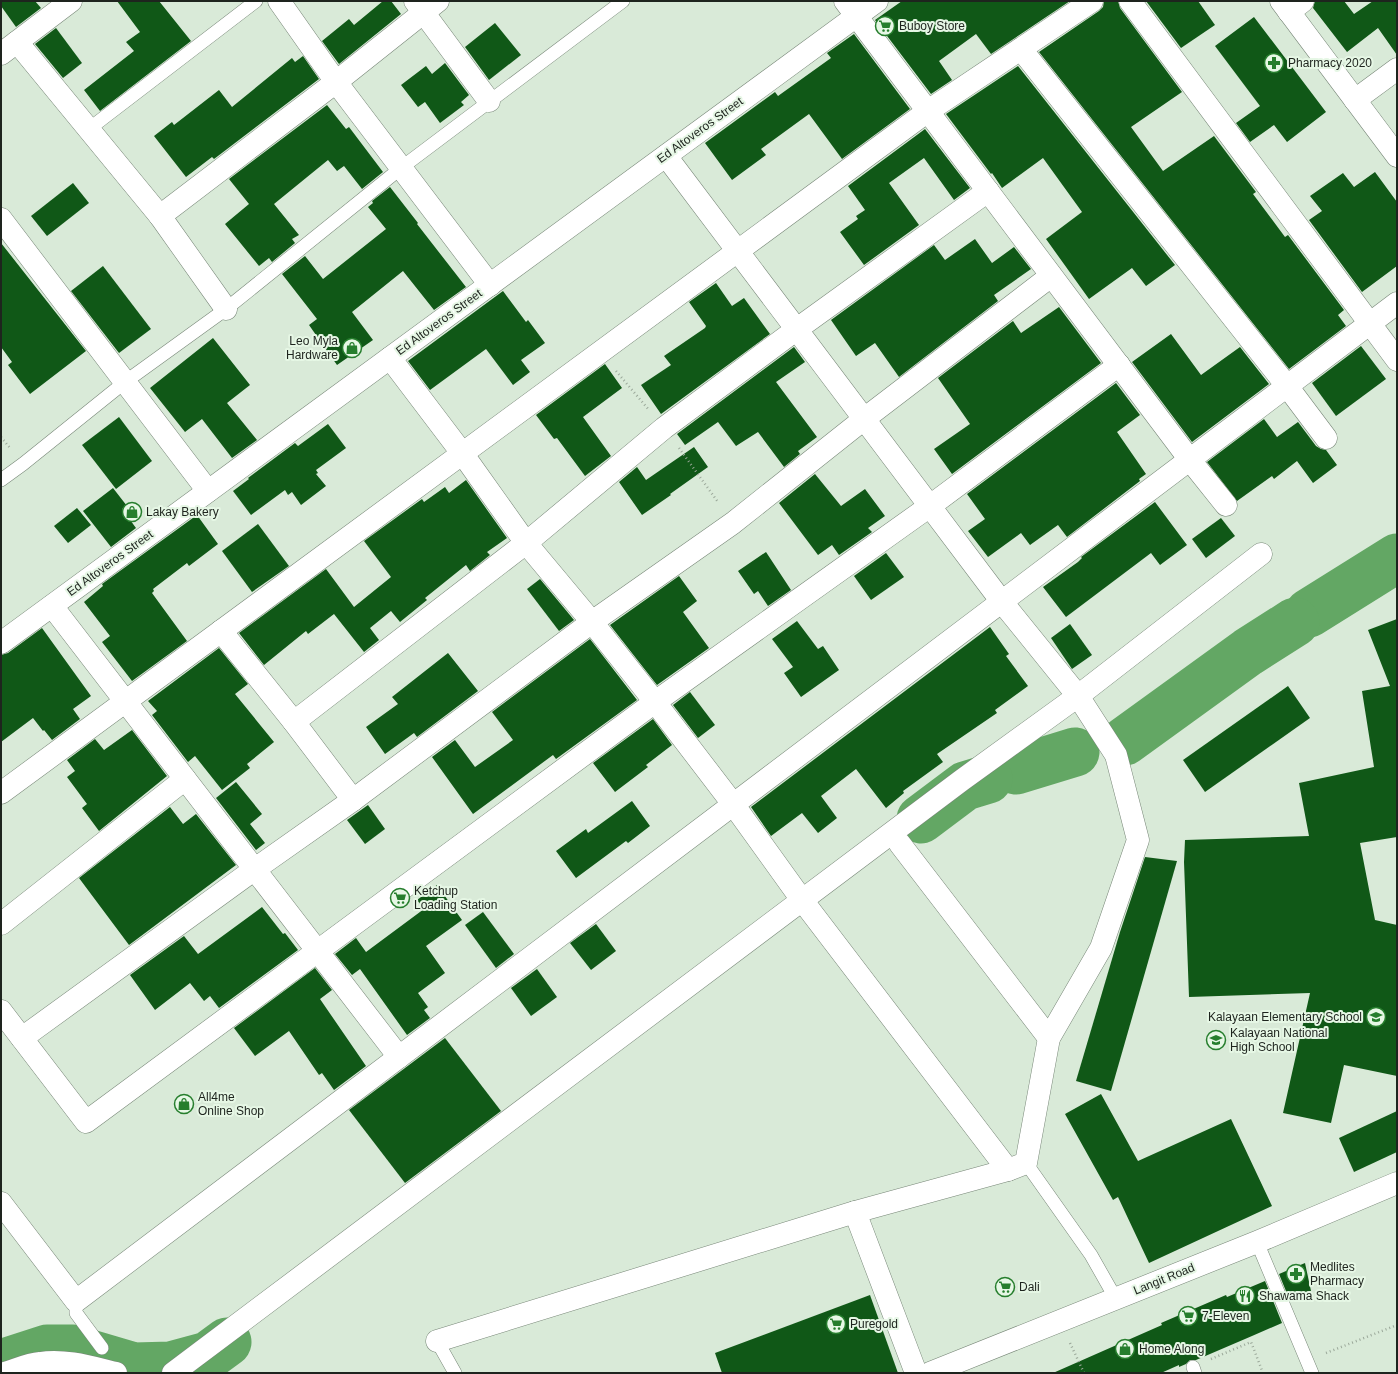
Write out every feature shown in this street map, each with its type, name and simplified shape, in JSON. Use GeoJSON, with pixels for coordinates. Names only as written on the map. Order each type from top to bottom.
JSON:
{"type":"FeatureCollection","features":[{"type":"Feature","properties":{"kind":"street"},"geometry":{"type":"LineString","coordinates":[[71,1],[9,48],[89,129],[160,216],[226,309]]}},
{"type":"Feature","properties":{"kind":"street"},"geometry":{"type":"LineString","coordinates":[[279,1],[336,82],[490,285]]}},
{"type":"Feature","properties":{"kind":"street","name":"Ed Altoveros Street"},"geometry":{"type":"LineString","coordinates":[[1,643],[666,156],[851,9],[877,1]]}},
{"type":"Feature","properties":{"kind":"street"},"geometry":{"type":"LineString","coordinates":[[1,793],[928,111],[1092,1]]}},
{"type":"Feature","properties":{"kind":"street"},"geometry":{"type":"LineString","coordinates":[[1130,1],[1397,360]]}},
{"type":"Feature","properties":{"kind":"street"},"geometry":{"type":"LineString","coordinates":[[160,216],[336,82],[425,5],[489,102]]}},
{"type":"Feature","properties":{"kind":"street"},"geometry":{"type":"LineString","coordinates":[[1291,5],[1355,100],[1397,156]]}},
{"type":"Feature","properties":{"kind":"street"},"geometry":{"type":"LineString","coordinates":[[851,9],[1190,460],[1226,505]]}},
{"type":"Feature","properties":{"kind":"street"},"geometry":{"type":"LineString","coordinates":[[1021,48],[1287,386],[1326,438]]}},
{"type":"Feature","properties":{"kind":"street"},"geometry":{"type":"LineString","coordinates":[[1355,100],[1397,69]]}},
{"type":"Feature","properties":{"kind":"street"},"geometry":{"type":"LineString","coordinates":[[666,156],[1002,602],[1078,696],[1116,755],[1138,840],[1101,948],[1049,1038],[1017,1166]]}},
{"type":"Feature","properties":{"kind":"street"},"geometry":{"type":"LineString","coordinates":[[294,722],[526,543],[664,428],[797,329],[988,191]]}},
{"type":"Feature","properties":{"kind":"street"},"geometry":{"type":"LineString","coordinates":[[1,219],[208,491]]}},
{"type":"Feature","properties":{"kind":"street"},"geometry":{"type":"LineString","coordinates":[[22,1038],[353,800],[592,622],[734,523],[864,419],[1051,276]]}},
{"type":"Feature","properties":{"kind":"street"},"geometry":{"type":"LineString","coordinates":[[1,1203],[76,1301],[1397,303]]}},
{"type":"Feature","properties":{"kind":"street"},"geometry":{"type":"LineString","coordinates":[[390,358],[526,543],[592,622],[655,702],[733,804],[802,900],[1017,1166]]}},
{"type":"Feature","properties":{"kind":"street"},"geometry":{"type":"LineString","coordinates":[[1,1011],[86,1122],[655,702],[930,506],[1119,365]]}},
{"type":"Feature","properties":{"kind":"street"},"geometry":{"type":"LineString","coordinates":[[173,1373],[962,780],[1078,696],[1261,554]]}},
{"type":"Feature","properties":{"kind":"street"},"geometry":{"type":"LineString","coordinates":[[52,606],[399,1057]]}},
{"type":"Feature","properties":{"kind":"street"},"geometry":{"type":"LineString","coordinates":[[221,631],[294,722],[353,800]]}},
{"type":"Feature","properties":{"kind":"street"},"geometry":{"type":"LineString","coordinates":[[1,924],[185,779]]}},
{"type":"Feature","properties":{"kind":"street"},"geometry":{"type":"LineString","coordinates":[[900,844],[1049,1038]]}},
{"type":"Feature","properties":{"kind":"street"},"geometry":{"type":"LineString","coordinates":[[437,1341],[855,1212],[1017,1166]]}},
{"type":"Feature","properties":{"kind":"street","name":"Langit Road"},"geometry":{"type":"LineString","coordinates":[[930,1373],[1257,1242],[1397,1183]]}},
{"type":"Feature","properties":{"kind":"street"},"geometry":{"type":"LineString","coordinates":[[855,1212],[916,1373]]}},
{"type":"Feature","properties":{"kind":"street"},"geometry":{"type":"LineString","coordinates":[[4,1373],[39,1363],[62,1362],[93,1367],[116,1373]]}},
{"type":"Feature","properties":{"kind":"lane"},"geometry":{"type":"LineString","coordinates":[[89,129],[256,1]]}},
{"type":"Feature","properties":{"kind":"lane"},"geometry":{"type":"LineString","coordinates":[[1,480],[125,382],[226,309],[401,168],[623,1]]}},
{"type":"Feature","properties":{"kind":"lane"},"geometry":{"type":"LineString","coordinates":[[1017,1166],[1091,1254],[1116,1299]]}},
{"type":"Feature","properties":{"kind":"lane"},"geometry":{"type":"LineString","coordinates":[[1257,1242],[1309,1367]]}},
{"type":"Feature","properties":{"kind":"lane"},"geometry":{"type":"LineString","coordinates":[[76,1301],[76,1313],[102,1348]]}},
{"type":"Feature","properties":{"kind":"lane"},"geometry":{"type":"LineString","coordinates":[[437,1341],[455,1373]]}},
{"type":"Feature","properties":{"kind":"path"},"geometry":{"type":"LineString","coordinates":[[1309,1367],[1397,1325]]}},
{"type":"Feature","properties":{"kind":"path"},"geometry":{"type":"LineString","coordinates":[[1194,1370],[1251,1342],[1263,1373]]}},
{"type":"Feature","properties":{"kind":"path"},"geometry":{"type":"LineString","coordinates":[[1079,1362],[1084,1373]]}},
{"type":"Feature","properties":{"kind":"building"},"geometry":{"type":"Polygon","coordinates":[[[1,1],[35,1],[41,8],[16,27],[1,6],[1,1]]]}},
{"type":"Feature","properties":{"kind":"building"},"geometry":{"type":"Polygon","coordinates":[[[117,1],[159,1],[191,41],[100,111],[84,90],[134,51],[126,42],[140,32],[117,1]]]}},
{"type":"Feature","properties":{"kind":"building"},"geometry":{"type":"Polygon","coordinates":[[[383,1],[391,1],[401,14],[339,64],[322,41],[349,19],[354,25],[383,1]]]}},
{"type":"Feature","properties":{"kind":"building"},"geometry":{"type":"Polygon","coordinates":[[[902,1],[1070,1],[991,54],[976,34],[939,61],[952,80],[931,94],[875,20],[902,1]]]}},
{"type":"Feature","properties":{"kind":"building"},"geometry":{"type":"Polygon","coordinates":[[[1104,1],[1118,1],[1120,8],[1182,92],[1131,127],[1163,171],[1214,136],[1256,192],[1253,194],[1285,237],[1288,235],[1344,310],[1338,315],[1346,326],[1289,369],[1039,52],[1099,11],[1103,7],[1104,1]]]}},
{"type":"Feature","properties":{"kind":"building"},"geometry":{"type":"Polygon","coordinates":[[[1146,1],[1198,1],[1215,25],[1181,48],[1146,1]]]}},
{"type":"Feature","properties":{"kind":"building"},"geometry":{"type":"Polygon","coordinates":[[[1315,1],[1344,1],[1354,14],[1373,1],[1397,1],[1397,55],[1378,28],[1347,52],[1313,8],[1315,1]]]}},
{"type":"Feature","properties":{"kind":"building"},"geometry":{"type":"Polygon","coordinates":[[[1254,17],[1326,112],[1287,142],[1274,125],[1250,142],[1236,123],[1260,106],[1215,46],[1254,17]]]}},
{"type":"Feature","properties":{"kind":"building"},"geometry":{"type":"Polygon","coordinates":[[[495,23],[521,55],[489,80],[465,47],[495,23]]]}},
{"type":"Feature","properties":{"kind":"building"},"geometry":{"type":"Polygon","coordinates":[[[56,28],[82,63],[63,78],[35,44],[56,28]]]}},
{"type":"Feature","properties":{"kind":"building"},"geometry":{"type":"Polygon","coordinates":[[[854,34],[910,109],[842,159],[809,114],[761,149],[766,155],[732,180],[705,143],[775,92],[778,96],[831,58],[827,53],[854,34]]]}},
{"type":"Feature","properties":{"kind":"building"},"geometry":{"type":"Polygon","coordinates":[[[303,56],[319,79],[214,159],[212,157],[186,177],[154,136],[172,122],[174,125],[219,90],[232,107],[292,58],[295,62],[303,56]]]}},
{"type":"Feature","properties":{"kind":"building"},"geometry":{"type":"Polygon","coordinates":[[[445,63],[469,95],[461,102],[464,105],[440,123],[425,102],[418,107],[401,85],[426,66],[432,74],[445,63]]]}},
{"type":"Feature","properties":{"kind":"building"},"geometry":{"type":"Polygon","coordinates":[[[1018,66],[1175,265],[1146,286],[1132,268],[1089,299],[1046,239],[1082,212],[1043,158],[1002,188],[946,114],[1018,66]]]}},
{"type":"Feature","properties":{"kind":"building"},"geometry":{"type":"Polygon","coordinates":[[[327,105],[346,129],[349,127],[383,172],[362,189],[344,166],[337,171],[328,160],[274,204],[299,235],[292,239],[295,243],[272,262],[269,258],[259,266],[225,224],[249,204],[229,179],[327,105]]]}},
{"type":"Feature","properties":{"kind":"building"},"geometry":{"type":"Polygon","coordinates":[[[925,129],[970,188],[954,200],[924,158],[889,183],[919,225],[864,265],[840,232],[858,219],[856,216],[865,210],[848,186],[925,129]]]}},
{"type":"Feature","properties":{"kind":"building"},"geometry":{"type":"Polygon","coordinates":[[[1375,172],[1397,202],[1397,266],[1362,292],[1309,220],[1322,211],[1310,196],[1343,173],[1354,187],[1375,172]]]}},
{"type":"Feature","properties":{"kind":"building"},"geometry":{"type":"Polygon","coordinates":[[[73,183],[89,203],[47,236],[31,216],[73,183]]]}},
{"type":"Feature","properties":{"kind":"building"},"geometry":{"type":"Polygon","coordinates":[[[390,187],[466,287],[434,310],[403,271],[352,312],[373,340],[337,365],[309,325],[317,319],[282,274],[305,256],[323,279],[386,229],[368,207],[373,203],[372,201],[390,187]]]}},
{"type":"Feature","properties":{"kind":"building"},"geometry":{"type":"Polygon","coordinates":[[[975,239],[992,263],[1014,247],[1031,269],[994,295],[998,301],[899,377],[875,343],[856,356],[831,320],[934,245],[945,260],[975,239]]]}},
{"type":"Feature","properties":{"kind":"building"},"geometry":{"type":"Polygon","coordinates":[[[1,243],[86,351],[30,394],[8,365],[12,362],[1,347],[1,243]]]}},
{"type":"Feature","properties":{"kind":"building"},"geometry":{"type":"Polygon","coordinates":[[[103,266],[151,329],[119,353],[71,291],[103,266]]]}},
{"type":"Feature","properties":{"kind":"building"},"geometry":{"type":"Polygon","coordinates":[[[716,283],[732,306],[744,298],[770,334],[661,414],[641,385],[671,365],[664,356],[705,328],[706,326],[689,302],[716,283]]]}},
{"type":"Feature","properties":{"kind":"building"},"geometry":{"type":"Polygon","coordinates":[[[503,291],[526,322],[528,320],[545,343],[521,360],[530,372],[513,385],[486,349],[430,390],[408,361],[503,291]]]}},
{"type":"Feature","properties":{"kind":"building"},"geometry":{"type":"Polygon","coordinates":[[[1059,307],[1101,363],[952,474],[934,449],[970,424],[938,378],[1013,321],[1021,333],[1059,307]]]}},
{"type":"Feature","properties":{"kind":"building"},"geometry":{"type":"Polygon","coordinates":[[[1171,334],[1201,375],[1240,347],[1269,384],[1192,442],[1132,362],[1171,334]]]}},
{"type":"Feature","properties":{"kind":"building"},"geometry":{"type":"Polygon","coordinates":[[[213,338],[250,385],[227,403],[257,440],[232,458],[202,419],[185,432],[150,388],[213,338]]]}},
{"type":"Feature","properties":{"kind":"building"},"geometry":{"type":"Polygon","coordinates":[[[1361,346],[1386,379],[1336,416],[1312,383],[1361,346]]]}},
{"type":"Feature","properties":{"kind":"building"},"geometry":{"type":"Polygon","coordinates":[[[794,347],[805,362],[776,382],[817,437],[798,451],[800,454],[784,467],[758,432],[736,446],[718,422],[685,445],[677,434],[794,347]]]}},
{"type":"Feature","properties":{"kind":"building"},"geometry":{"type":"Polygon","coordinates":[[[605,364],[622,388],[583,417],[611,456],[585,476],[557,438],[554,439],[536,415],[605,364]]]}},
{"type":"Feature","properties":{"kind":"building"},"geometry":{"type":"Polygon","coordinates":[[[1116,383],[1140,415],[1117,432],[1146,474],[1139,479],[1140,481],[1067,537],[1058,525],[1030,545],[1021,533],[988,557],[968,531],[985,519],[967,494],[1116,383]]]}},
{"type":"Feature","properties":{"kind":"building"},"geometry":{"type":"Polygon","coordinates":[[[119,417],[152,461],[116,489],[82,445],[119,417]]]}},
{"type":"Feature","properties":{"kind":"building"},"geometry":{"type":"Polygon","coordinates":[[[1264,419],[1277,437],[1298,422],[1316,446],[1326,450],[1337,465],[1313,483],[1297,461],[1274,479],[1272,476],[1237,501],[1207,462],[1264,419]]]}},
{"type":"Feature","properties":{"kind":"building"},"geometry":{"type":"Polygon","coordinates":[[[328,424],[346,448],[316,470],[318,473],[316,474],[326,486],[301,505],[292,492],[288,495],[285,490],[251,515],[233,491],[295,443],[298,446],[328,424]]]}},
{"type":"Feature","properties":{"kind":"building"},"geometry":{"type":"Polygon","coordinates":[[[694,447],[708,467],[642,515],[619,482],[637,467],[646,480],[694,447]]]}},
{"type":"Feature","properties":{"kind":"building"},"geometry":{"type":"Polygon","coordinates":[[[815,474],[841,506],[865,489],[885,516],[868,528],[872,532],[839,555],[832,545],[818,555],[779,503],[815,474]]]}},
{"type":"Feature","properties":{"kind":"building"},"geometry":{"type":"Polygon","coordinates":[[[466,480],[507,538],[487,552],[490,555],[470,571],[466,565],[425,598],[427,600],[400,622],[391,611],[370,628],[379,640],[364,652],[334,614],[308,634],[306,631],[264,665],[239,633],[326,569],[354,607],[391,577],[364,541],[422,499],[424,502],[445,487],[449,493],[466,480]]]}},
{"type":"Feature","properties":{"kind":"building"},"geometry":{"type":"Polygon","coordinates":[[[113,488],[127,506],[122,509],[136,528],[111,547],[83,511],[113,488]]]}},
{"type":"Feature","properties":{"kind":"building"},"geometry":{"type":"Polygon","coordinates":[[[1155,502],[1187,545],[1160,565],[1151,553],[1066,617],[1043,587],[1078,562],[1082,558],[1081,557],[1155,502]]]}},
{"type":"Feature","properties":{"kind":"building"},"geometry":{"type":"Polygon","coordinates":[[[77,508],[91,525],[68,543],[54,526],[77,508]]]}},
{"type":"Feature","properties":{"kind":"building"},"geometry":{"type":"Polygon","coordinates":[[[197,515],[218,544],[189,566],[187,563],[153,589],[154,591],[152,593],[187,641],[132,681],[102,642],[110,636],[84,602],[103,586],[102,584],[197,515]]]}},
{"type":"Feature","properties":{"kind":"building"},"geometry":{"type":"Polygon","coordinates":[[[1221,518],[1235,536],[1206,558],[1192,539],[1221,518]]]}},
{"type":"Feature","properties":{"kind":"building"},"geometry":{"type":"Polygon","coordinates":[[[258,524],[289,566],[252,592],[222,551],[258,524]]]}},
{"type":"Feature","properties":{"kind":"building"},"geometry":{"type":"Polygon","coordinates":[[[766,552],[791,590],[768,606],[758,591],[754,594],[738,571],[766,552]]]}},
{"type":"Feature","properties":{"kind":"building"},"geometry":{"type":"Polygon","coordinates":[[[886,553],[904,577],[871,600],[854,576],[886,553]]]}},
{"type":"Feature","properties":{"kind":"building"},"geometry":{"type":"Polygon","coordinates":[[[679,576],[697,601],[683,612],[709,648],[657,685],[610,625],[679,576]]]}},
{"type":"Feature","properties":{"kind":"building"},"geometry":{"type":"Polygon","coordinates":[[[540,579],[574,620],[559,631],[527,589],[540,579]]]}},
{"type":"Feature","properties":{"kind":"building"},"geometry":{"type":"Polygon","coordinates":[[[1397,619],[1397,837],[1360,843],[1375,920],[1397,925],[1397,1076],[1344,1065],[1331,1123],[1283,1113],[1310,993],[1189,997],[1184,862],[1185,840],[1309,836],[1299,783],[1374,767],[1362,691],[1390,686],[1368,630],[1397,619]]]}},
{"type":"Feature","properties":{"kind":"building"},"geometry":{"type":"Polygon","coordinates":[[[797,621],[818,649],[823,646],[839,670],[801,697],[784,673],[793,667],[772,639],[797,621]]]}},
{"type":"Feature","properties":{"kind":"building"},"geometry":{"type":"Polygon","coordinates":[[[1070,624],[1092,655],[1072,669],[1051,638],[1070,624]]]}},
{"type":"Feature","properties":{"kind":"building"},"geometry":{"type":"Polygon","coordinates":[[[990,627],[1009,654],[1006,656],[1028,686],[995,710],[997,713],[937,754],[943,762],[903,791],[904,793],[886,808],[856,769],[821,796],[837,818],[818,833],[802,813],[771,836],[751,807],[990,627]]]}},
{"type":"Feature","properties":{"kind":"building"},"geometry":{"type":"Polygon","coordinates":[[[42,628],[91,696],[73,709],[80,719],[52,740],[33,718],[1,742],[1,655],[8,653],[42,628]]]}},
{"type":"Feature","properties":{"kind":"building"},"geometry":{"type":"Polygon","coordinates":[[[590,639],[637,700],[556,759],[553,755],[473,814],[432,757],[455,740],[475,767],[513,740],[492,712],[590,639]]]}},
{"type":"Feature","properties":{"kind":"building"},"geometry":{"type":"Polygon","coordinates":[[[219,648],[248,684],[235,694],[274,742],[247,764],[250,768],[222,790],[195,756],[188,762],[152,715],[157,711],[148,701],[219,648]]]}},
{"type":"Feature","properties":{"kind":"building"},"geometry":{"type":"Polygon","coordinates":[[[448,653],[478,691],[417,737],[414,733],[385,754],[366,727],[398,704],[392,697],[448,653]]]}},
{"type":"Feature","properties":{"kind":"building"},"geometry":{"type":"Polygon","coordinates":[[[1288,686],[1310,718],[1205,792],[1183,760],[1288,686]]]}},
{"type":"Feature","properties":{"kind":"building"},"geometry":{"type":"Polygon","coordinates":[[[690,692],[715,725],[698,738],[673,705],[690,692]]]}},
{"type":"Feature","properties":{"kind":"building"},"geometry":{"type":"Polygon","coordinates":[[[653,719],[672,745],[646,765],[648,767],[615,792],[593,763],[653,719]]]}},
{"type":"Feature","properties":{"kind":"building"},"geometry":{"type":"Polygon","coordinates":[[[132,730],[167,776],[99,831],[82,808],[87,804],[67,777],[75,771],[67,760],[95,739],[104,750],[132,730]]]}},
{"type":"Feature","properties":{"kind":"building"},"geometry":{"type":"Polygon","coordinates":[[[236,782],[262,814],[250,824],[265,843],[256,850],[216,798],[236,782]]]}},
{"type":"Feature","properties":{"kind":"building"},"geometry":{"type":"Polygon","coordinates":[[[632,801],[650,826],[628,843],[626,841],[576,878],[556,851],[586,829],[588,833],[632,801]]]}},
{"type":"Feature","properties":{"kind":"building"},"geometry":{"type":"Polygon","coordinates":[[[368,805],[385,829],[365,844],[347,820],[368,805]]]}},
{"type":"Feature","properties":{"kind":"building"},"geometry":{"type":"Polygon","coordinates":[[[170,807],[183,824],[196,814],[236,865],[129,945],[79,878],[170,807]]]}},
{"type":"Feature","properties":{"kind":"building"},"geometry":{"type":"Polygon","coordinates":[[[1145,857],[1177,861],[1111,1091],[1076,1081],[1120,932],[1145,857]]]}},
{"type":"Feature","properties":{"kind":"building"},"geometry":{"type":"Polygon","coordinates":[[[437,885],[462,920],[426,946],[445,973],[418,993],[428,1007],[424,1010],[430,1018],[407,1035],[360,969],[352,975],[335,954],[356,938],[366,952],[424,909],[417,900],[437,885]]]}},
{"type":"Feature","properties":{"kind":"building"},"geometry":{"type":"Polygon","coordinates":[[[262,907],[283,934],[285,933],[298,950],[219,1008],[210,996],[204,1001],[190,983],[155,1010],[130,975],[184,936],[198,954],[262,907]]]}},
{"type":"Feature","properties":{"kind":"building"},"geometry":{"type":"Polygon","coordinates":[[[483,912],[514,954],[496,968],[465,925],[483,912]]]}},
{"type":"Feature","properties":{"kind":"building"},"geometry":{"type":"Polygon","coordinates":[[[596,924],[616,951],[591,970],[570,943],[596,924]]]}},
{"type":"Feature","properties":{"kind":"building"},"geometry":{"type":"Polygon","coordinates":[[[315,968],[332,990],[320,999],[366,1066],[334,1090],[322,1073],[319,1075],[289,1031],[255,1056],[234,1028],[315,968]]]}},
{"type":"Feature","properties":{"kind":"building"},"geometry":{"type":"Polygon","coordinates":[[[537,969],[557,997],[531,1016],[511,988],[537,969]]]}},
{"type":"Feature","properties":{"kind":"building"},"geometry":{"type":"Polygon","coordinates":[[[445,1038],[501,1111],[405,1183],[349,1110],[445,1038]]]}},
{"type":"Feature","properties":{"kind":"building"},"geometry":{"type":"Polygon","coordinates":[[[1101,1094],[1138,1161],[1231,1119],[1272,1206],[1149,1263],[1118,1197],[1113,1200],[1065,1114],[1101,1094]]]}},
{"type":"Feature","properties":{"kind":"building"},"geometry":{"type":"Polygon","coordinates":[[[1397,1111],[1397,1152],[1354,1172],[1339,1138],[1397,1111]]]}},
{"type":"Feature","properties":{"kind":"building"},"geometry":{"type":"Polygon","coordinates":[[[1305,1263],[1311,1291],[1288,1296],[1279,1274],[1305,1263]]]}},
{"type":"Feature","properties":{"kind":"building"},"geometry":{"type":"Polygon","coordinates":[[[1265,1281],[1282,1323],[1196,1360],[1190,1360],[1186,1364],[1179,1367],[1179,1365],[1161,1373],[1053,1373],[1162,1325],[1161,1323],[1226,1295],[1227,1297],[1265,1281]]]}},
{"type":"Feature","properties":{"kind":"building","name":"Puregold"},"geometry":{"type":"Polygon","coordinates":[[[870,1295],[898,1373],[722,1373],[715,1353],[870,1295]]]}},
{"type":"Feature","properties":{"kind":"waterway"},"geometry":{"type":"LineString","coordinates":[[1309,613],[1397,558]]}},
{"type":"Feature","properties":{"kind":"waterway"},"geometry":{"type":"LineString","coordinates":[[1125,741],[1248,652],[1295,622]]}},
{"type":"Feature","properties":{"kind":"waterway"},"geometry":{"type":"LineString","coordinates":[[1016,770],[1075,752]]}},
{"type":"Feature","properties":{"kind":"waterway"},"geometry":{"type":"LineString","coordinates":[[921,819],[965,786],[988,779]]}},
{"type":"Feature","properties":{"kind":"waterway"},"geometry":{"type":"LineString","coordinates":[[1,1364],[47,1349],[73,1349],[134,1367],[171,1366],[208,1356],[227,1342]]}},
{"type":"Feature","properties":{"kind":"place","name":"Buboy Store"},"geometry":{"type":"Point","coordinates":[885,26]}},
{"type":"Feature","properties":{"kind":"place","name":"Pharmacy 2020"},"geometry":{"type":"Point","coordinates":[1274,63]}},
{"type":"Feature","properties":{"kind":"place","name":"Leo Myla Hardware"},"geometry":{"type":"Point","coordinates":[352,348]}},
{"type":"Feature","properties":{"kind":"place","name":"Lakay Bakery"},"geometry":{"type":"Point","coordinates":[132,512]}},
{"type":"Feature","properties":{"kind":"place","name":"Ketchup Loading Station"},"geometry":{"type":"Point","coordinates":[400,898]}},
{"type":"Feature","properties":{"kind":"place","name":"Kalayaan Elementary School"},"geometry":{"type":"Point","coordinates":[1376,1017]}},
{"type":"Feature","properties":{"kind":"place","name":"Kalayaan National High School"},"geometry":{"type":"Point","coordinates":[1216,1040]}},
{"type":"Feature","properties":{"kind":"place","name":"All4me Online Shop"},"geometry":{"type":"Point","coordinates":[184,1104]}},
{"type":"Feature","properties":{"kind":"place","name":"Medlites Pharmacy"},"geometry":{"type":"Point","coordinates":[1296,1274]}},
{"type":"Feature","properties":{"kind":"place","name":"Dali"},"geometry":{"type":"Point","coordinates":[1005,1287]}},
{"type":"Feature","properties":{"kind":"place","name":"Shawama Shack"},"geometry":{"type":"Point","coordinates":[1245,1296]}},
{"type":"Feature","properties":{"kind":"place","name":"7-Eleven"},"geometry":{"type":"Point","coordinates":[1188,1316]}},
{"type":"Feature","properties":{"kind":"place","name":"Puregold"},"geometry":{"type":"Point","coordinates":[836,1324]}},
{"type":"Feature","properties":{"kind":"place","name":"Home Along"},"geometry":{"type":"Point","coordinates":[1125,1349]}}]}
